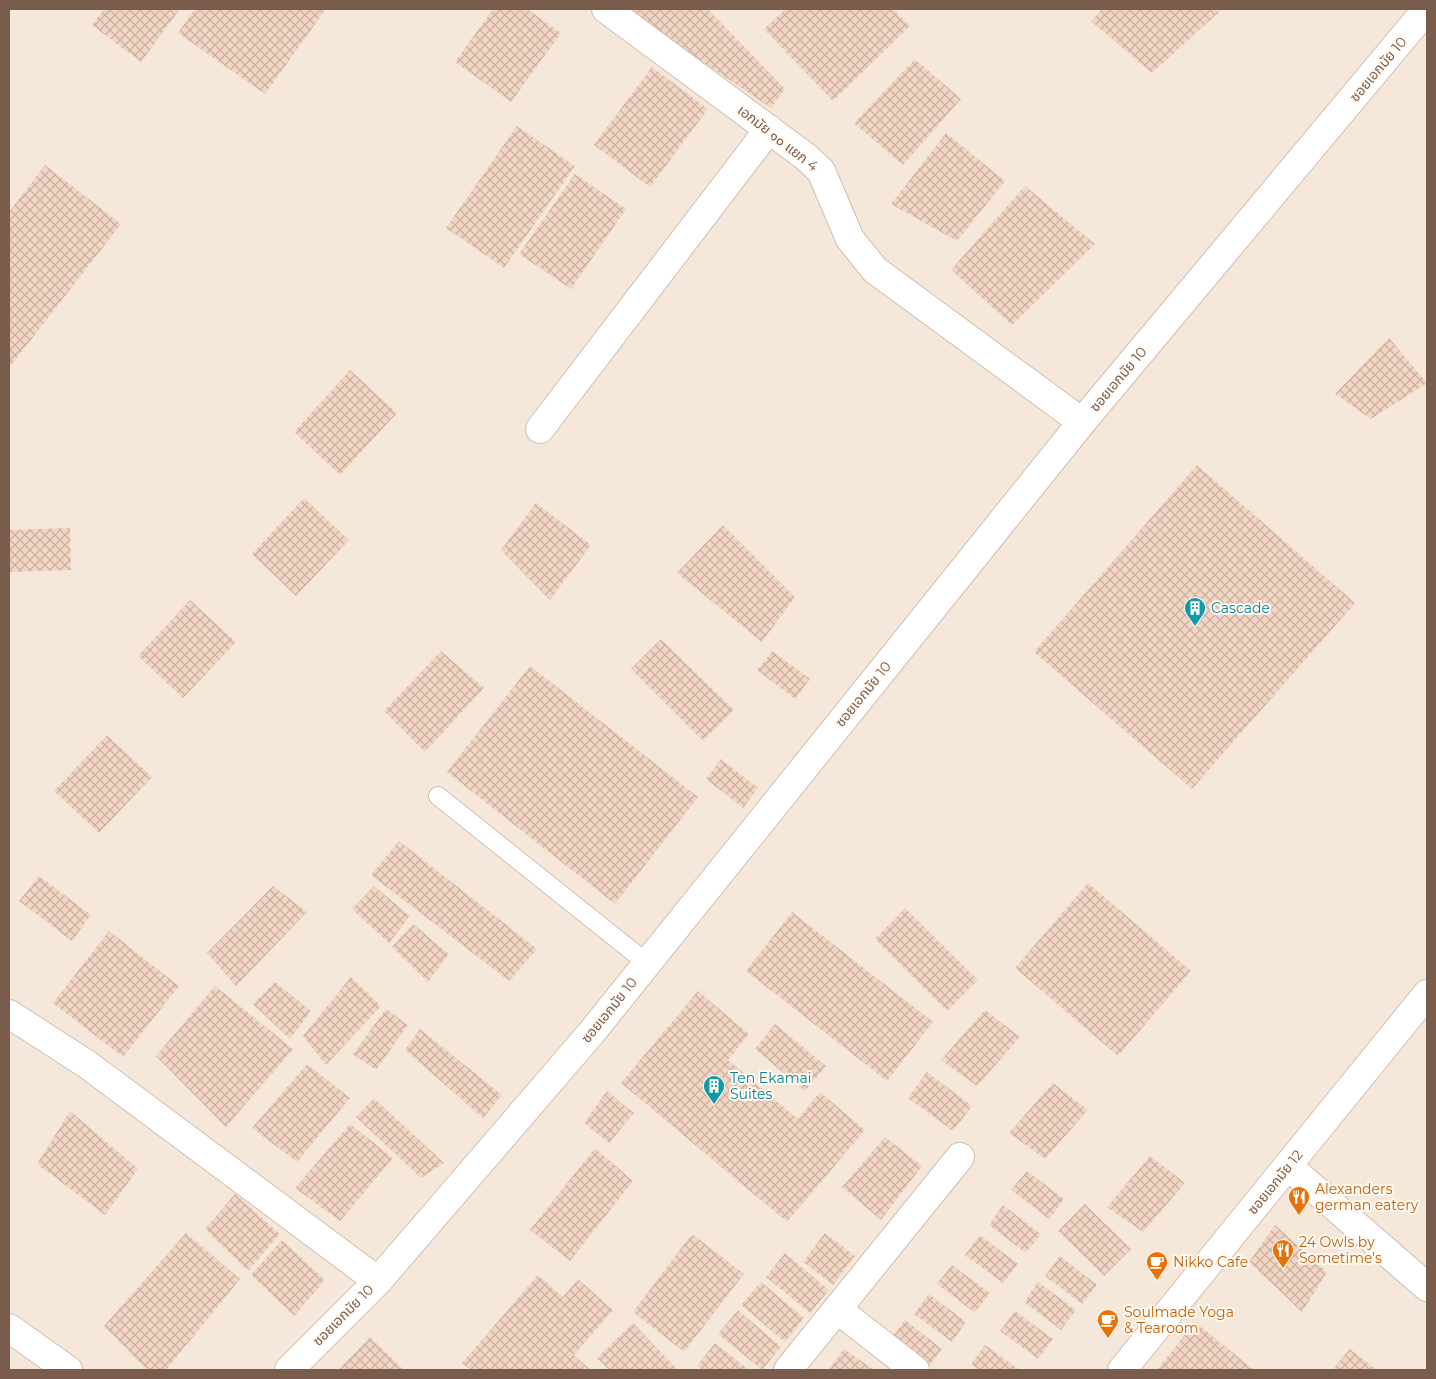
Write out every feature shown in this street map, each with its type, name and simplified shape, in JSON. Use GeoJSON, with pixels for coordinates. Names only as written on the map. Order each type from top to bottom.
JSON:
{"type":"FeatureCollection","features":[{"type":"Feature","properties":{"kind":"street","name":"เอกมัย ๑๐ แยก 4"},"geometry":{"type":"LineString","coordinates":[[606,9],[769,129],[821,171],[850,239],[874,270],[1082,422]]}},
{"type":"Feature","properties":{"kind":"street","name":"ซอยเอกมัย 10"},"geometry":{"type":"LineString","coordinates":[[289,1370],[378,1281],[592,1032],[1082,422],[1427,10]]}},
{"type":"Feature","properties":{"kind":"street"},"geometry":{"type":"LineString","coordinates":[[540,429],[769,129]]}},
{"type":"Feature","properties":{"kind":"street","name":"ซอยเอกมัย 12"},"geometry":{"type":"LineString","coordinates":[[1122,1370],[1427,994]]}},
{"type":"Feature","properties":{"kind":"street"},"geometry":{"type":"LineString","coordinates":[[9,1014],[88,1065],[378,1281]]}},
{"type":"Feature","properties":{"kind":"street"},"geometry":{"type":"LineString","coordinates":[[788,1370],[960,1157]]}},
{"type":"Feature","properties":{"kind":"street"},"geometry":{"type":"LineString","coordinates":[[1288,1166],[1427,1287]]}},
{"type":"Feature","properties":{"kind":"street"},"geometry":{"type":"LineString","coordinates":[[837,1309],[915,1370]]}},
{"type":"Feature","properties":{"kind":"street"},"geometry":{"type":"LineString","coordinates":[[9,1328],[68,1370]]}},
{"type":"Feature","properties":{"kind":"lane"},"geometry":{"type":"LineString","coordinates":[[438,796],[647,963]]}},
{"type":"Feature","properties":{"kind":"shaded area"},"geometry":{"type":"Polygon","coordinates":[[[9,9],[1427,9],[1427,1370],[9,1370],[9,9]]]}},
{"type":"Feature","properties":{"kind":"building"},"geometry":{"type":"Polygon","coordinates":[[[104,9],[180,9],[141,62],[92,25],[104,9]]]}},
{"type":"Feature","properties":{"kind":"building"},"geometry":{"type":"Polygon","coordinates":[[[195,9],[326,9],[265,94],[178,33],[195,9]]]}},
{"type":"Feature","properties":{"kind":"building"},"geometry":{"type":"Polygon","coordinates":[[[493,9],[527,9],[561,33],[511,102],[455,62],[493,9]]]}},
{"type":"Feature","properties":{"kind":"building"},"geometry":{"type":"Polygon","coordinates":[[[632,9],[708,9],[785,89],[771,108],[629,12],[632,9]]]}},
{"type":"Feature","properties":{"kind":"building"},"geometry":{"type":"Polygon","coordinates":[[[785,9],[893,9],[910,26],[833,101],[764,29],[785,9]]]}},
{"type":"Feature","properties":{"kind":"building"},"geometry":{"type":"Polygon","coordinates":[[[1102,9],[1216,9],[1219,12],[1152,73],[1091,21],[1102,9]]]}},
{"type":"Feature","properties":{"kind":"building"},"geometry":{"type":"Polygon","coordinates":[[[915,59],[961,99],[903,165],[854,123],[915,59]]]}},
{"type":"Feature","properties":{"kind":"building"},"geometry":{"type":"Polygon","coordinates":[[[652,67],[708,109],[650,187],[594,145],[652,67]]]}},
{"type":"Feature","properties":{"kind":"building"},"geometry":{"type":"Polygon","coordinates":[[[517,126],[575,166],[504,268],[446,228],[517,126]]]}},
{"type":"Feature","properties":{"kind":"building"},"geometry":{"type":"Polygon","coordinates":[[[946,133],[1005,181],[957,241],[891,204],[946,133]]]}},
{"type":"Feature","properties":{"kind":"building"},"geometry":{"type":"Polygon","coordinates":[[[45,165],[121,224],[9,368],[9,212],[45,165]]]}},
{"type":"Feature","properties":{"kind":"building"},"geometry":{"type":"Polygon","coordinates":[[[575,174],[626,209],[571,289],[519,254],[575,174]]]}},
{"type":"Feature","properties":{"kind":"building"},"geometry":{"type":"Polygon","coordinates":[[[1025,186],[1095,244],[1012,325],[951,270],[1025,186]]]}},
{"type":"Feature","properties":{"kind":"building"},"geometry":{"type":"Polygon","coordinates":[[[1389,338],[1427,383],[1371,419],[1335,394],[1389,338]]]}},
{"type":"Feature","properties":{"kind":"building"},"geometry":{"type":"Polygon","coordinates":[[[350,370],[397,413],[340,475],[294,432],[350,370]]]}},
{"type":"Feature","properties":{"kind":"building","name":"Cascade"},"geometry":{"type":"Polygon","coordinates":[[[1197,465],[1355,603],[1192,789],[1034,652],[1197,465]]]}},
{"type":"Feature","properties":{"kind":"building"},"geometry":{"type":"Polygon","coordinates":[[[304,498],[349,540],[296,596],[252,554],[304,498]]]}},
{"type":"Feature","properties":{"kind":"building"},"geometry":{"type":"Polygon","coordinates":[[[536,503],[591,545],[550,600],[501,550],[536,503]]]}},
{"type":"Feature","properties":{"kind":"building"},"geometry":{"type":"Polygon","coordinates":[[[723,525],[795,597],[762,642],[677,573],[723,525]]]}},
{"type":"Feature","properties":{"kind":"building"},"geometry":{"type":"Polygon","coordinates":[[[70,528],[71,570],[9,572],[9,530],[70,528]]]}},
{"type":"Feature","properties":{"kind":"building"},"geometry":{"type":"Polygon","coordinates":[[[190,600],[236,642],[183,698],[138,656],[190,600]]]}},
{"type":"Feature","properties":{"kind":"building"},"geometry":{"type":"Polygon","coordinates":[[[661,639],[734,710],[703,741],[631,669],[661,639]]]}},
{"type":"Feature","properties":{"kind":"building"},"geometry":{"type":"Polygon","coordinates":[[[441,651],[484,688],[425,752],[384,711],[441,651]]]}},
{"type":"Feature","properties":{"kind":"building"},"geometry":{"type":"Polygon","coordinates":[[[772,651],[810,679],[795,699],[757,670],[772,651]]]}},
{"type":"Feature","properties":{"kind":"building"},"geometry":{"type":"Polygon","coordinates":[[[530,666],[698,797],[615,904],[447,772],[530,666]]]}},
{"type":"Feature","properties":{"kind":"building"},"geometry":{"type":"Polygon","coordinates":[[[107,735],[152,777],[99,833],[54,791],[107,735]]]}},
{"type":"Feature","properties":{"kind":"building"},"geometry":{"type":"Polygon","coordinates":[[[721,759],[758,788],[743,808],[706,779],[721,759]]]}},
{"type":"Feature","properties":{"kind":"building"},"geometry":{"type":"Polygon","coordinates":[[[399,841],[537,949],[509,981],[371,875],[399,841]]]}},
{"type":"Feature","properties":{"kind":"building"},"geometry":{"type":"Polygon","coordinates":[[[39,876],[91,915],[72,941],[19,901],[39,876]]]}},
{"type":"Feature","properties":{"kind":"building"},"geometry":{"type":"Polygon","coordinates":[[[1088,883],[1191,971],[1118,1056],[1015,968],[1088,883]]]}},
{"type":"Feature","properties":{"kind":"building"},"geometry":{"type":"Polygon","coordinates":[[[273,886],[307,912],[236,986],[207,953],[273,886]]]}},
{"type":"Feature","properties":{"kind":"building"},"geometry":{"type":"Polygon","coordinates":[[[374,886],[410,916],[389,943],[352,909],[374,886]]]}},
{"type":"Feature","properties":{"kind":"building"},"geometry":{"type":"Polygon","coordinates":[[[905,908],[978,980],[947,1011],[875,939],[905,908]]]}},
{"type":"Feature","properties":{"kind":"building"},"geometry":{"type":"Polygon","coordinates":[[[792,912],[933,1022],[887,1081],[746,971],[792,912]]]}},
{"type":"Feature","properties":{"kind":"building"},"geometry":{"type":"Polygon","coordinates":[[[413,924],[449,954],[428,982],[392,947],[413,924]]]}},
{"type":"Feature","properties":{"kind":"building"},"geometry":{"type":"Polygon","coordinates":[[[109,931],[179,986],[123,1057],[53,1003],[109,931]]]}},
{"type":"Feature","properties":{"kind":"building"},"geometry":{"type":"Polygon","coordinates":[[[351,977],[381,1006],[326,1065],[303,1036],[351,977]]]}},
{"type":"Feature","properties":{"kind":"building"},"geometry":{"type":"Polygon","coordinates":[[[275,982],[311,1011],[290,1039],[253,1004],[275,982]]]}},
{"type":"Feature","properties":{"kind":"building"},"geometry":{"type":"Polygon","coordinates":[[[215,986],[293,1049],[226,1127],[156,1056],[215,986]]]}},
{"type":"Feature","properties":{"kind":"building","name":"Ten Ekamai Suites"},"geometry":{"type":"Polygon","coordinates":[[[698,991],[749,1034],[728,1060],[798,1119],[820,1092],[865,1130],[787,1222],[621,1083],[698,991]]]}},
{"type":"Feature","properties":{"kind":"building"},"geometry":{"type":"Polygon","coordinates":[[[386,1009],[408,1025],[376,1070],[353,1054],[386,1009]]]}},
{"type":"Feature","properties":{"kind":"building"},"geometry":{"type":"Polygon","coordinates":[[[985,1010],[1020,1037],[977,1086],[941,1060],[985,1010]]]}},
{"type":"Feature","properties":{"kind":"building"},"geometry":{"type":"Polygon","coordinates":[[[775,1024],[826,1066],[805,1091],[755,1049],[775,1024]]]}},
{"type":"Feature","properties":{"kind":"building"},"geometry":{"type":"Polygon","coordinates":[[[420,1029],[502,1095],[483,1118],[405,1050],[420,1029]]]}},
{"type":"Feature","properties":{"kind":"building"},"geometry":{"type":"Polygon","coordinates":[[[307,1064],[350,1098],[297,1162],[252,1128],[307,1064]]]}},
{"type":"Feature","properties":{"kind":"building"},"geometry":{"type":"Polygon","coordinates":[[[927,1072],[972,1106],[953,1131],[908,1098],[927,1072]]]}},
{"type":"Feature","properties":{"kind":"building"},"geometry":{"type":"Polygon","coordinates":[[[1053,1083],[1088,1110],[1045,1159],[1009,1133],[1053,1083]]]}},
{"type":"Feature","properties":{"kind":"building"},"geometry":{"type":"Polygon","coordinates":[[[607,1091],[634,1113],[609,1143],[584,1123],[607,1091]]]}},
{"type":"Feature","properties":{"kind":"building"},"geometry":{"type":"Polygon","coordinates":[[[374,1098],[444,1163],[421,1178],[356,1117],[374,1098]]]}},
{"type":"Feature","properties":{"kind":"building"},"geometry":{"type":"Polygon","coordinates":[[[70,1111],[138,1169],[105,1215],[37,1164],[70,1111]]]}},
{"type":"Feature","properties":{"kind":"building"},"geometry":{"type":"Polygon","coordinates":[[[350,1124],[393,1158],[340,1221],[295,1188],[350,1124]]]}},
{"type":"Feature","properties":{"kind":"building"},"geometry":{"type":"Polygon","coordinates":[[[885,1137],[922,1166],[881,1220],[842,1187],[885,1137]]]}},
{"type":"Feature","properties":{"kind":"building"},"geometry":{"type":"Polygon","coordinates":[[[595,1148],[633,1181],[570,1261],[530,1230],[595,1148]]]}},
{"type":"Feature","properties":{"kind":"building"},"geometry":{"type":"Polygon","coordinates":[[[1150,1156],[1185,1183],[1143,1232],[1107,1207],[1150,1156]]]}},
{"type":"Feature","properties":{"kind":"building"},"geometry":{"type":"Polygon","coordinates":[[[1027,1171],[1064,1199],[1049,1219],[1011,1190],[1027,1171]]]}},
{"type":"Feature","properties":{"kind":"building"},"geometry":{"type":"Polygon","coordinates":[[[235,1194],[280,1234],[248,1271],[205,1229],[235,1194]]]}},
{"type":"Feature","properties":{"kind":"building"},"geometry":{"type":"Polygon","coordinates":[[[1085,1204],[1131,1249],[1104,1276],[1058,1231],[1085,1204]]]}},
{"type":"Feature","properties":{"kind":"building"},"geometry":{"type":"Polygon","coordinates":[[[1003,1205],[1041,1234],[1026,1253],[989,1225],[1003,1205]]]}},
{"type":"Feature","properties":{"kind":"building"},"geometry":{"type":"Polygon","coordinates":[[[1275,1225],[1327,1272],[1302,1312],[1249,1262],[1275,1225]]]}},
{"type":"Feature","properties":{"kind":"building"},"geometry":{"type":"Polygon","coordinates":[[[186,1233],[240,1279],[166,1370],[147,1370],[104,1326],[186,1233]]]}},
{"type":"Feature","properties":{"kind":"building"},"geometry":{"type":"Polygon","coordinates":[[[825,1233],[855,1256],[833,1285],[803,1262],[825,1233]]]}},
{"type":"Feature","properties":{"kind":"building"},"geometry":{"type":"Polygon","coordinates":[[[692,1234],[744,1274],[684,1352],[633,1312],[692,1234]]]}},
{"type":"Feature","properties":{"kind":"building"},"geometry":{"type":"Polygon","coordinates":[[[980,1235],[1018,1264],[1003,1283],[965,1255],[980,1235]]]}},
{"type":"Feature","properties":{"kind":"building"},"geometry":{"type":"Polygon","coordinates":[[[282,1240],[325,1280],[294,1316],[251,1275],[282,1240]]]}},
{"type":"Feature","properties":{"kind":"building"},"geometry":{"type":"Polygon","coordinates":[[[785,1253],[829,1290],[810,1313],[766,1277],[785,1253]]]}},
{"type":"Feature","properties":{"kind":"building"},"geometry":{"type":"Polygon","coordinates":[[[1060,1256],[1097,1285],[1082,1304],[1045,1276],[1060,1256]]]}},
{"type":"Feature","properties":{"kind":"building"},"geometry":{"type":"Polygon","coordinates":[[[952,1265],[990,1293],[975,1313],[937,1284],[952,1265]]]}},
{"type":"Feature","properties":{"kind":"building"},"geometry":{"type":"Polygon","coordinates":[[[538,1275],[563,1297],[578,1279],[613,1310],[574,1355],[591,1370],[471,1370],[462,1363],[538,1275]]]}},
{"type":"Feature","properties":{"kind":"building"},"geometry":{"type":"Polygon","coordinates":[[[761,1282],[804,1318],[785,1342],[741,1305],[761,1282]]]}},
{"type":"Feature","properties":{"kind":"building"},"geometry":{"type":"Polygon","coordinates":[[[1038,1282],[1076,1310],[1061,1330],[1024,1302],[1038,1282]]]}},
{"type":"Feature","properties":{"kind":"building"},"geometry":{"type":"Polygon","coordinates":[[[929,1294],[966,1322],[952,1342],[914,1314],[929,1294]]]}},
{"type":"Feature","properties":{"kind":"building"},"geometry":{"type":"Polygon","coordinates":[[[738,1310],[781,1347],[762,1370],[718,1334],[738,1310]]]}},
{"type":"Feature","properties":{"kind":"building"},"geometry":{"type":"Polygon","coordinates":[[[1015,1311],[1053,1339],[1038,1359],[1000,1331],[1015,1311]]]}},
{"type":"Feature","properties":{"kind":"building"},"geometry":{"type":"Polygon","coordinates":[[[905,1320],[942,1349],[928,1368],[890,1340],[905,1320]]]}},
{"type":"Feature","properties":{"kind":"building"},"geometry":{"type":"Polygon","coordinates":[[[1195,1322],[1254,1370],[1157,1370],[1195,1322]]]}},
{"type":"Feature","properties":{"kind":"building"},"geometry":{"type":"Polygon","coordinates":[[[633,1323],[676,1370],[609,1370],[597,1358],[633,1323]]]}},
{"type":"Feature","properties":{"kind":"building"},"geometry":{"type":"Polygon","coordinates":[[[370,1337],[404,1370],[338,1370],[370,1337]]]}},
{"type":"Feature","properties":{"kind":"building"},"geometry":{"type":"Polygon","coordinates":[[[715,1343],[749,1370],[702,1370],[697,1366],[715,1343]]]}},
{"type":"Feature","properties":{"kind":"building"},"geometry":{"type":"Polygon","coordinates":[[[985,1345],[1020,1370],[979,1370],[971,1364],[985,1345]]]}},
{"type":"Feature","properties":{"kind":"building"},"geometry":{"type":"Polygon","coordinates":[[[844,1349],[874,1370],[828,1370],[844,1349]]]}},
{"type":"Feature","properties":{"kind":"building"},"geometry":{"type":"Polygon","coordinates":[[[1350,1349],[1377,1370],[1332,1370],[1350,1349]]]}},
{"type":"Feature","properties":{"kind":"place","name":"Cascade"},"geometry":{"type":"Point","coordinates":[1195,627]}},
{"type":"Feature","properties":{"kind":"place","name":"Ten Ekamai Suites"},"geometry":{"type":"Point","coordinates":[714,1105]}},
{"type":"Feature","properties":{"kind":"place","name":"Alexanders german eatery"},"geometry":{"type":"Point","coordinates":[1299,1216]}},
{"type":"Feature","properties":{"kind":"place","name":"24 Owls by Sometime's"},"geometry":{"type":"Point","coordinates":[1283,1269]}},
{"type":"Feature","properties":{"kind":"place","name":"Nikko Cafe"},"geometry":{"type":"Point","coordinates":[1157,1281]}},
{"type":"Feature","properties":{"kind":"place","name":"Soulmade Yoga & Tearoom"},"geometry":{"type":"Point","coordinates":[1108,1339]}}]}
